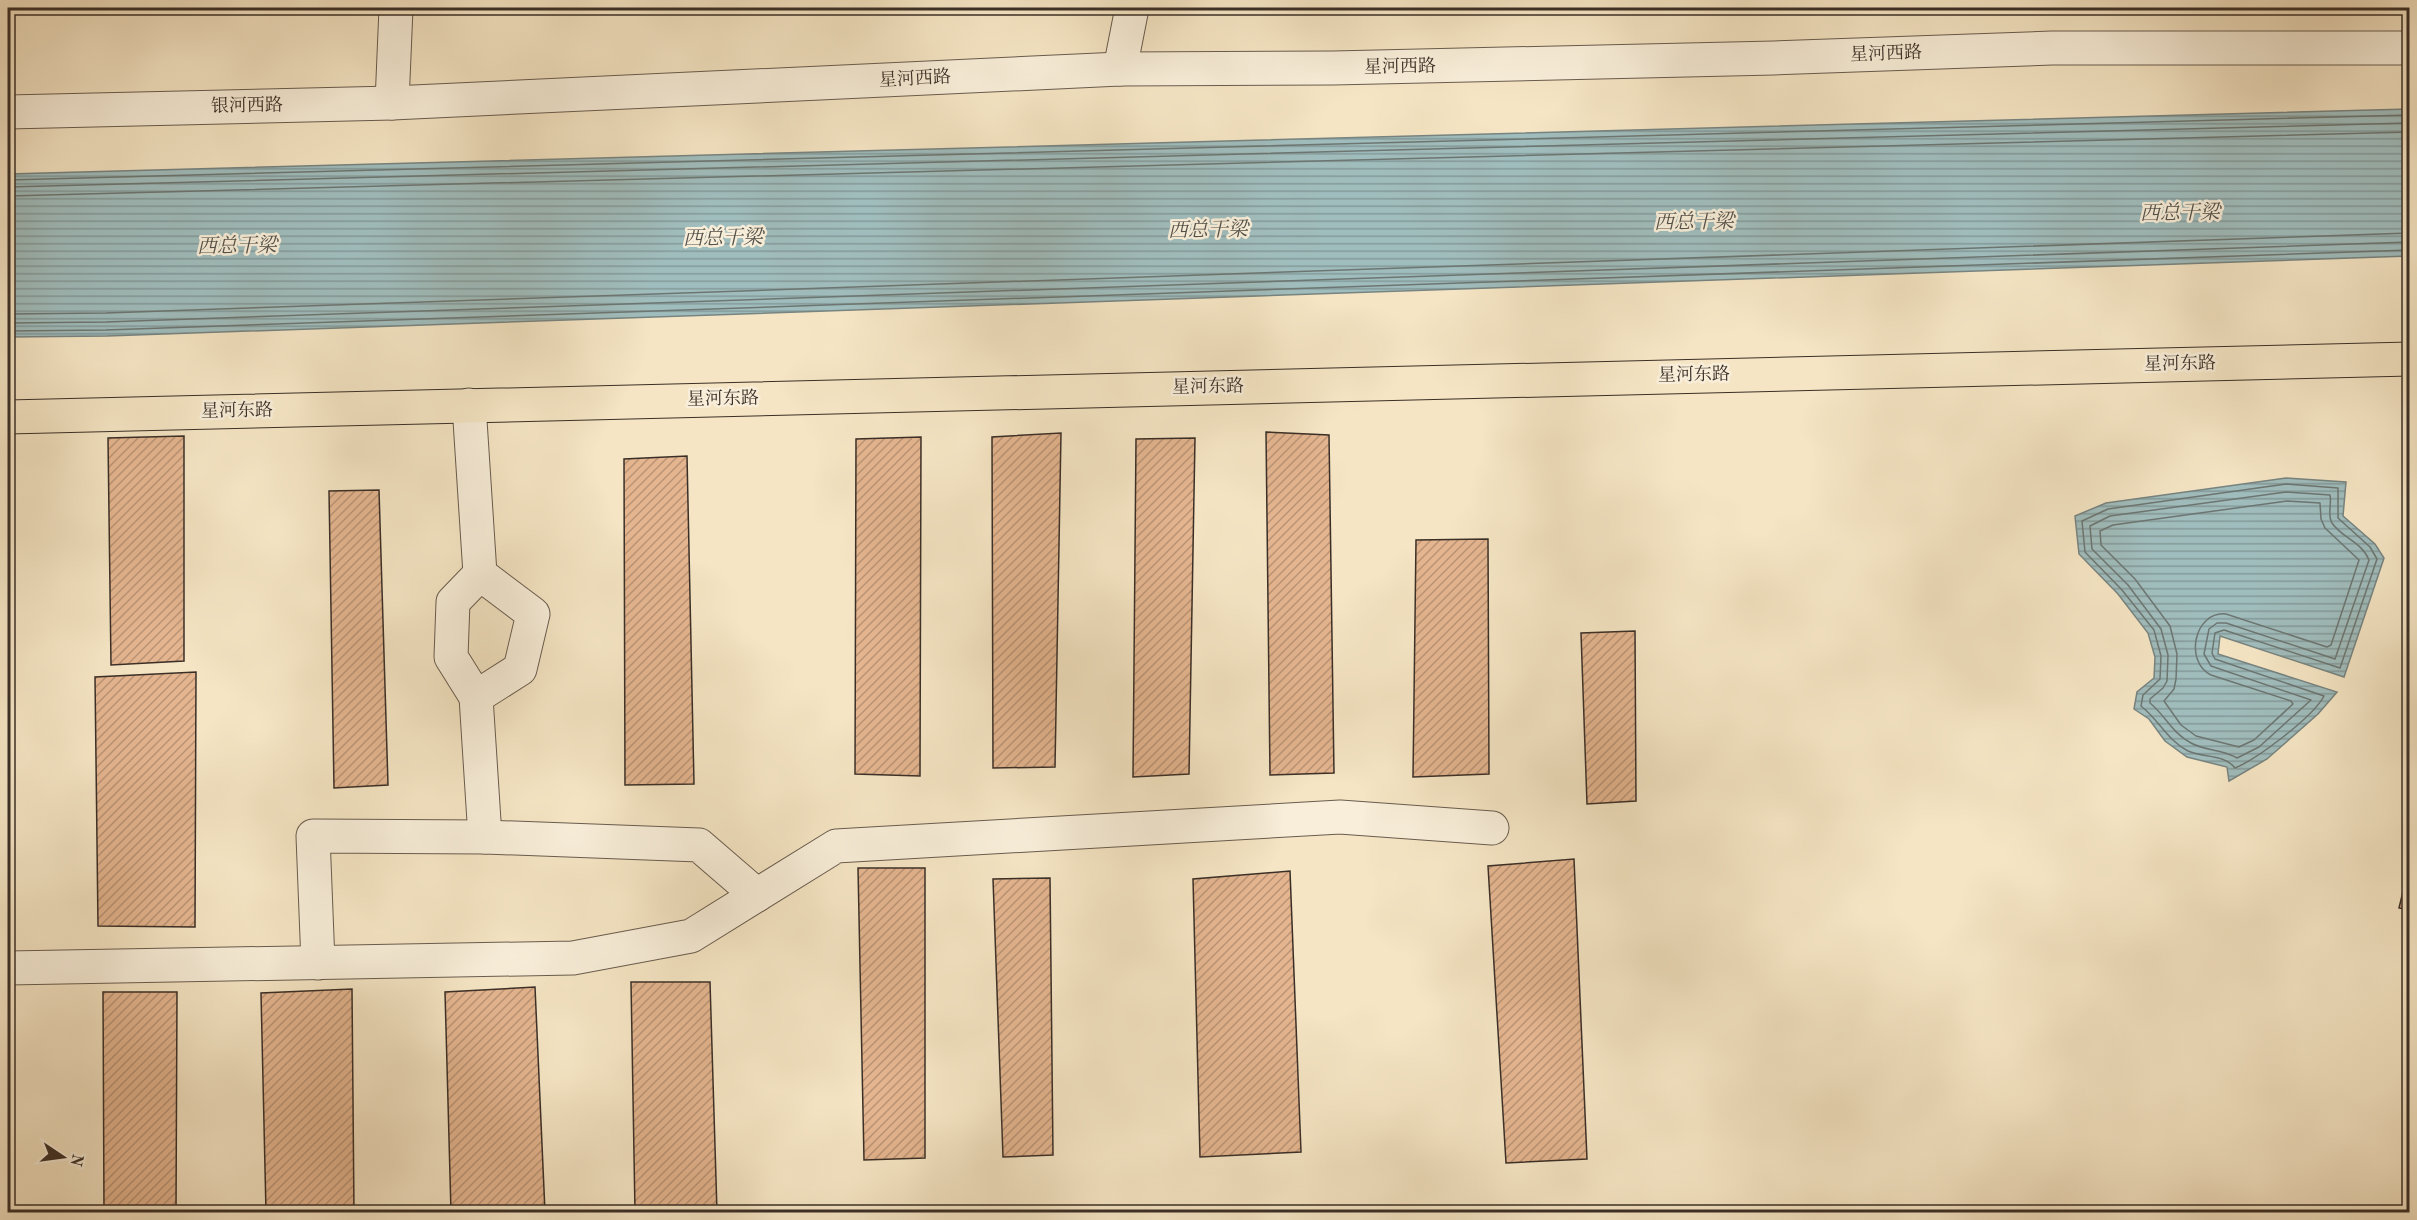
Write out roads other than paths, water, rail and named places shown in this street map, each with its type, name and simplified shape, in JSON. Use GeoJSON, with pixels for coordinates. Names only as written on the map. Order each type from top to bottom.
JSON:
{"type":"FeatureCollection","features":[{"type":"Feature","properties":{"kind":"main road","name":"星河东路"},"geometry":{"type":"LineString","coordinates":[[8,417],[2409,359]]}},
{"type":"Feature","properties":{"kind":"street"},"geometry":{"type":"LineString","coordinates":[[392,103],[396,8]]}},
{"type":"Feature","properties":{"kind":"street"},"geometry":{"type":"LineString","coordinates":[[1120,69],[1132,8]]}},
{"type":"Feature","properties":{"kind":"street","name":"星河西路"},"geometry":{"type":"LineString","coordinates":[[392,103],[1120,69],[1345,68],[1727,59],[2052,48],[2409,48]]}},
{"type":"Feature","properties":{"kind":"street","name":"银河西路"},"geometry":{"type":"LineString","coordinates":[[8,112],[392,103]]}},
{"type":"Feature","properties":{"kind":"street"},"geometry":{"type":"LineString","coordinates":[[469,405],[480,574],[453,602],[451,657],[476,697],[485,837]]}},
{"type":"Feature","properties":{"kind":"street"},"geometry":{"type":"LineString","coordinates":[[476,697],[520,669],[533,614],[480,574]]}},
{"type":"Feature","properties":{"kind":"street"},"geometry":{"type":"LineString","coordinates":[[8,968],[573,958],[691,936],[836,846],[1340,817],[1492,828]]}},
{"type":"Feature","properties":{"kind":"street"},"geometry":{"type":"LineString","coordinates":[[318,963],[314,836],[485,837],[699,846],[758,895]]}},
{"type":"Feature","properties":{"kind":"water","name":"西总干梁"},"geometry":{"type":"Polygon","coordinates":[[[2409,109],[2409,256],[107,336],[8,337],[8,174],[2409,109]]]}},
{"type":"Feature","properties":{"kind":"water"},"geometry":{"type":"Polygon","coordinates":[[[2286,478],[2346,482],[2343,516],[2375,544],[2384,558],[2344,677],[2220,636],[2218,654],[2337,692],[2318,714],[2267,759],[2229,781],[2227,767],[2187,757],[2165,741],[2149,719],[2134,709],[2137,692],[2154,678],[2155,657],[2148,633],[2118,594],[2079,554],[2075,516],[2106,503],[2286,478]]]}}]}
